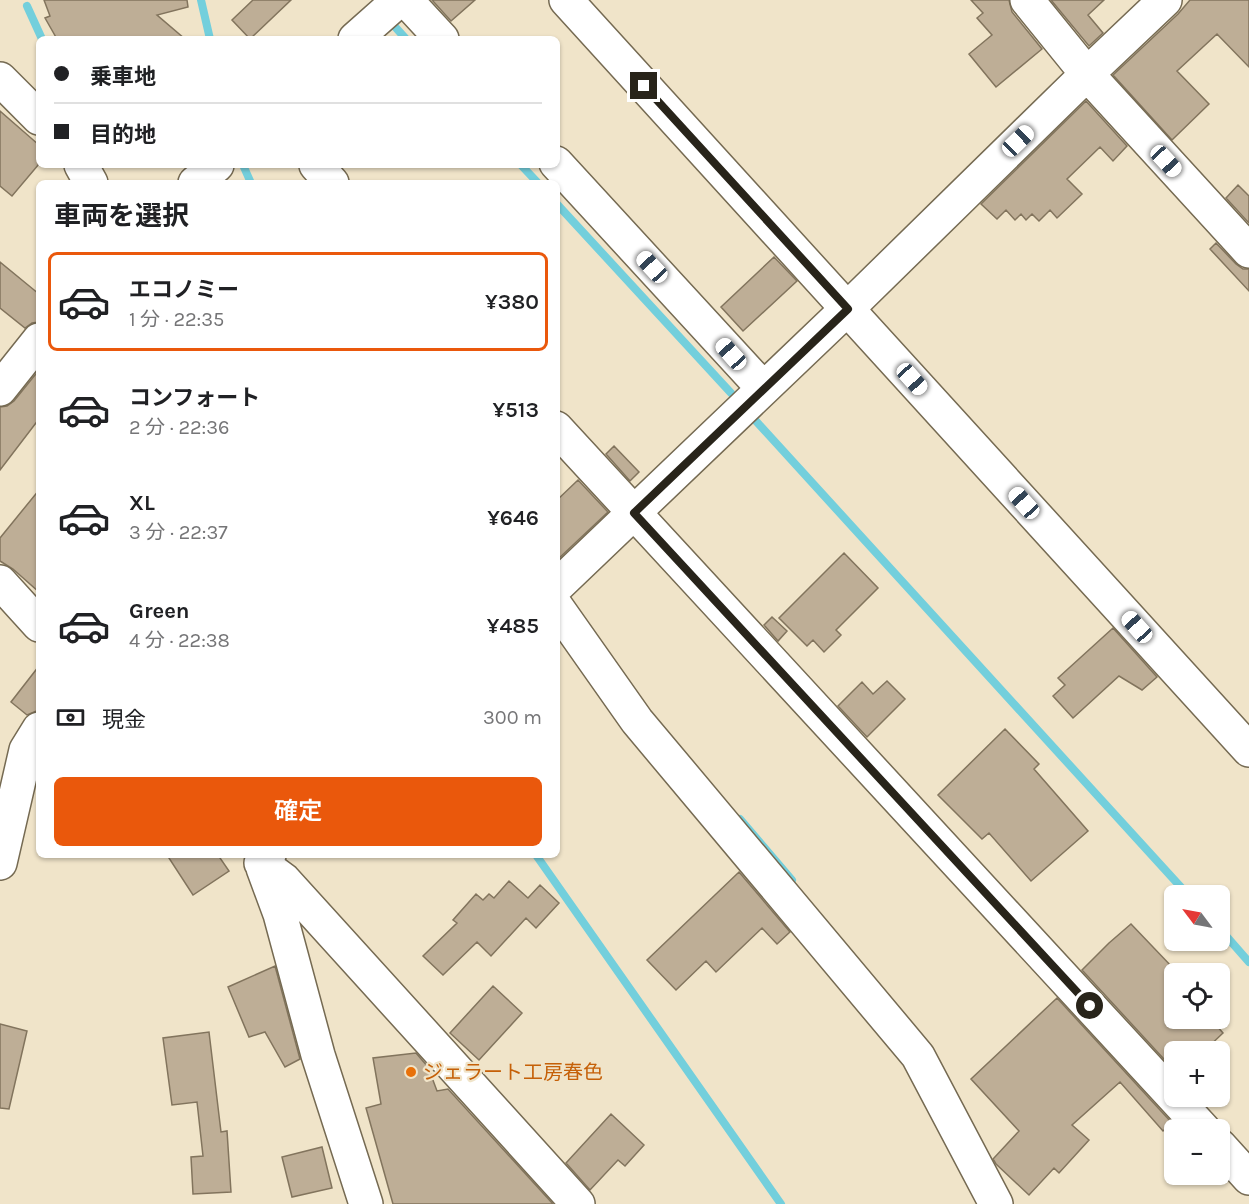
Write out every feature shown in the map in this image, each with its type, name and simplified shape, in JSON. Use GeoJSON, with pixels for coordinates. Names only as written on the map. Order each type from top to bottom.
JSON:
{"type":"FeatureCollection","features":[{"type":"Feature","properties":{"kind":"street"},"geometry":{"type":"LineString","coordinates":[[566,0],[1249,750]]}},
{"type":"Feature","properties":{"kind":"street"},"geometry":{"type":"LineString","coordinates":[[1027,0],[1087,74],[1249,251]]}},
{"type":"Feature","properties":{"kind":"street"},"geometry":{"type":"LineString","coordinates":[[560,583],[848,309],[1165,0]]}},
{"type":"Feature","properties":{"kind":"street"},"geometry":{"type":"LineString","coordinates":[[362,33],[400,2],[439,36]]}},
{"type":"Feature","properties":{"kind":"street"},"geometry":{"type":"LineString","coordinates":[[0,79],[36,115]]}},
{"type":"Feature","properties":{"kind":"street"},"geometry":{"type":"LineString","coordinates":[[199,180],[213,168]]}},
{"type":"Feature","properties":{"kind":"street"},"geometry":{"type":"LineString","coordinates":[[319,168],[329,180]]}},
{"type":"Feature","properties":{"kind":"street"},"geometry":{"type":"LineString","coordinates":[[560,168],[763,388]]}},
{"type":"Feature","properties":{"kind":"street"},"geometry":{"type":"LineString","coordinates":[[0,389],[36,344]]}},
{"type":"Feature","properties":{"kind":"street"},"geometry":{"type":"LineString","coordinates":[[560,432],[1194,1119]]}},
{"type":"Feature","properties":{"kind":"street"},"geometry":{"type":"LineString","coordinates":[[0,582],[36,622]]}},
{"type":"Feature","properties":{"kind":"street"},"geometry":{"type":"LineString","coordinates":[[560,612],[638,721],[918,1056],[996,1204]]}},
{"type":"Feature","properties":{"kind":"street"},"geometry":{"type":"LineString","coordinates":[[0,863],[26,750],[36,734]]}},
{"type":"Feature","properties":{"kind":"street"},"geometry":{"type":"LineString","coordinates":[[261,858],[280,914],[318,1055],[366,1204]]}},
{"type":"Feature","properties":{"kind":"street"},"geometry":{"type":"LineString","coordinates":[[261,858],[284,880],[578,1204]]}},
{"type":"Feature","properties":{"kind":"street"},"geometry":{"type":"LineString","coordinates":[[1230,1157],[1249,1178]]}},
{"type":"Feature","properties":{"kind":"building"},"geometry":{"type":"Polygon","coordinates":[[[44,0],[187,0],[188,7],[157,15],[182,36],[55,36],[45,18],[50,16],[44,0]]]}},
{"type":"Feature","properties":{"kind":"building"},"geometry":{"type":"Polygon","coordinates":[[[253,0],[291,0],[253,36],[247,36],[232,20],[253,0]]]}},
{"type":"Feature","properties":{"kind":"building"},"geometry":{"type":"Polygon","coordinates":[[[432,0],[475,0],[451,21],[432,0]]]}},
{"type":"Feature","properties":{"kind":"building"},"geometry":{"type":"Polygon","coordinates":[[[971,0],[1009,0],[1012,12],[1042,49],[996,87],[969,54],[992,35],[977,18],[983,13],[971,0]]]}},
{"type":"Feature","properties":{"kind":"building"},"geometry":{"type":"Polygon","coordinates":[[[1051,0],[1104,0],[1088,15],[1103,33],[1089,46],[1051,0]]]}},
{"type":"Feature","properties":{"kind":"building"},"geometry":{"type":"Polygon","coordinates":[[[1190,0],[1249,0],[1249,67],[1217,34],[1177,71],[1209,104],[1172,140],[1113,75],[1190,0]]]}},
{"type":"Feature","properties":{"kind":"building"},"geometry":{"type":"Polygon","coordinates":[[[1086,101],[1127,146],[1113,161],[1100,147],[1067,179],[1082,194],[1057,218],[1050,210],[1039,221],[1032,214],[1026,220],[1021,214],[1015,220],[1006,210],[997,219],[981,204],[1086,101]]]}},
{"type":"Feature","properties":{"kind":"building"},"geometry":{"type":"Polygon","coordinates":[[[0,111],[36,142],[36,168],[12,196],[0,186],[0,111]]]}},
{"type":"Feature","properties":{"kind":"building"},"geometry":{"type":"Polygon","coordinates":[[[1238,185],[1249,196],[1249,223],[1226,198],[1238,185]]]}},
{"type":"Feature","properties":{"kind":"building"},"geometry":{"type":"Polygon","coordinates":[[[1216,243],[1236,264],[1243,269],[1249,269],[1249,291],[1210,249],[1216,243]]]}},
{"type":"Feature","properties":{"kind":"building"},"geometry":{"type":"Polygon","coordinates":[[[774,257],[797,281],[743,331],[721,307],[774,257]]]}},
{"type":"Feature","properties":{"kind":"building"},"geometry":{"type":"Polygon","coordinates":[[[0,262],[36,292],[36,322],[25,328],[0,308],[0,262]]]}},
{"type":"Feature","properties":{"kind":"building"},"geometry":{"type":"Polygon","coordinates":[[[36,374],[36,423],[0,470],[0,407],[7,406],[14,401],[36,374]]]}},
{"type":"Feature","properties":{"kind":"building"},"geometry":{"type":"Polygon","coordinates":[[[614,446],[639,472],[630,481],[606,454],[614,446]]]}},
{"type":"Feature","properties":{"kind":"building"},"geometry":{"type":"Polygon","coordinates":[[[578,480],[608,512],[560,557],[560,497],[578,480]]]}},
{"type":"Feature","properties":{"kind":"building"},"geometry":{"type":"Polygon","coordinates":[[[36,494],[36,589],[0,561],[0,538],[36,494]]]}},
{"type":"Feature","properties":{"kind":"building"},"geometry":{"type":"Polygon","coordinates":[[[844,553],[878,588],[836,630],[841,635],[824,652],[813,640],[807,646],[779,618],[844,553]]]}},
{"type":"Feature","properties":{"kind":"building"},"geometry":{"type":"Polygon","coordinates":[[[772,617],[787,631],[778,641],[764,625],[772,617]]]}},
{"type":"Feature","properties":{"kind":"building"},"geometry":{"type":"Polygon","coordinates":[[[1113,628],[1157,677],[1142,690],[1119,676],[1073,718],[1053,696],[1065,685],[1058,678],[1113,628]]]}},
{"type":"Feature","properties":{"kind":"building"},"geometry":{"type":"Polygon","coordinates":[[[36,670],[36,711],[27,715],[11,702],[36,670]]]}},
{"type":"Feature","properties":{"kind":"building"},"geometry":{"type":"Polygon","coordinates":[[[887,681],[905,699],[867,737],[838,706],[862,682],[873,694],[887,681]]]}},
{"type":"Feature","properties":{"kind":"building"},"geometry":{"type":"Polygon","coordinates":[[[1005,729],[1039,764],[1034,769],[1088,831],[1031,881],[989,833],[982,839],[938,795],[1005,729]]]}},
{"type":"Feature","properties":{"kind":"building"},"geometry":{"type":"Polygon","coordinates":[[[169,858],[220,858],[229,871],[193,895],[169,858]]]}},
{"type":"Feature","properties":{"kind":"building"},"geometry":{"type":"Polygon","coordinates":[[[739,872],[790,932],[777,944],[762,928],[716,972],[706,961],[676,990],[647,960],[739,872]]]}},
{"type":"Feature","properties":{"kind":"building"},"geometry":{"type":"Polygon","coordinates":[[[509,881],[528,898],[540,885],[559,903],[536,928],[526,918],[491,956],[477,942],[443,975],[423,956],[457,923],[453,920],[476,894],[483,900],[489,894],[494,898],[509,881]]]}},
{"type":"Feature","properties":{"kind":"building"},"geometry":{"type":"Polygon","coordinates":[[[1131,924],[1168,963],[1164,963],[1164,1029],[1220,1029],[1223,1033],[1215,1041],[1164,1041],[1164,1059],[1082,970],[1131,924]]]}},
{"type":"Feature","properties":{"kind":"building"},"geometry":{"type":"Polygon","coordinates":[[[275,966],[300,1059],[285,1067],[265,1032],[249,1037],[228,987],[275,966]]]}},
{"type":"Feature","properties":{"kind":"building"},"geometry":{"type":"Polygon","coordinates":[[[493,986],[522,1013],[479,1060],[450,1033],[493,986]]]}},
{"type":"Feature","properties":{"kind":"building"},"geometry":{"type":"Polygon","coordinates":[[[1057,998],[1168,1119],[1164,1119],[1163,1131],[1120,1082],[1072,1125],[1089,1140],[1059,1173],[1054,1168],[1029,1195],[993,1159],[1019,1131],[971,1079],[1057,998]]]}},
{"type":"Feature","properties":{"kind":"building"},"geometry":{"type":"Polygon","coordinates":[[[0,1024],[27,1031],[9,1109],[0,1108],[0,1024]]]}},
{"type":"Feature","properties":{"kind":"building"},"geometry":{"type":"Polygon","coordinates":[[[209,1032],[221,1132],[227,1131],[231,1192],[193,1194],[191,1157],[203,1156],[197,1102],[172,1105],[163,1038],[209,1032]]]}},
{"type":"Feature","properties":{"kind":"building"},"geometry":{"type":"Polygon","coordinates":[[[416,1053],[428,1067],[437,1091],[448,1089],[553,1204],[393,1204],[366,1108],[381,1104],[373,1058],[416,1053]]]}},
{"type":"Feature","properties":{"kind":"building"},"geometry":{"type":"Polygon","coordinates":[[[611,1114],[644,1145],[625,1166],[618,1160],[590,1190],[566,1163],[611,1114]]]}},
{"type":"Feature","properties":{"kind":"building"},"geometry":{"type":"Polygon","coordinates":[[[322,1147],[332,1188],[292,1197],[282,1157],[322,1147]]]}},
{"type":"Feature","properties":{"kind":"waterway"},"geometry":{"type":"LineString","coordinates":[[201,0],[209,36]]}},
{"type":"Feature","properties":{"kind":"waterway"},"geometry":{"type":"LineString","coordinates":[[27,6],[41,36]]}},
{"type":"Feature","properties":{"kind":"waterway"},"geometry":{"type":"LineString","coordinates":[[388,19],[403,36]]}},
{"type":"Feature","properties":{"kind":"waterway"},"geometry":{"type":"LineString","coordinates":[[244,168],[250,180]]}},
{"type":"Feature","properties":{"kind":"waterway"},"geometry":{"type":"LineString","coordinates":[[524,168],[535,180]]}},
{"type":"Feature","properties":{"kind":"waterway"},"geometry":{"type":"LineString","coordinates":[[560,207],[731,393]]}},
{"type":"Feature","properties":{"kind":"waterway"},"geometry":{"type":"LineString","coordinates":[[755,420],[1179,885]]}},
{"type":"Feature","properties":{"kind":"waterway"},"geometry":{"type":"LineString","coordinates":[[740,819],[792,880]]}},
{"type":"Feature","properties":{"kind":"waterway"},"geometry":{"type":"LineString","coordinates":[[538,858],[781,1204]]}},
{"type":"Feature","properties":{"kind":"waterway"},"geometry":{"type":"LineString","coordinates":[[1230,940],[1249,962]]}},
{"type":"Feature","properties":{"kind":"place","name":"ジェラート工房春色"},"geometry":{"type":"Point","coordinates":[411,1072]}},
{"type":"Feature","properties":{"kind":"route"},"geometry":{"type":"LineString","coordinates":[[644,86],[848,309],[634,513],[1090,1006]]}}]}
